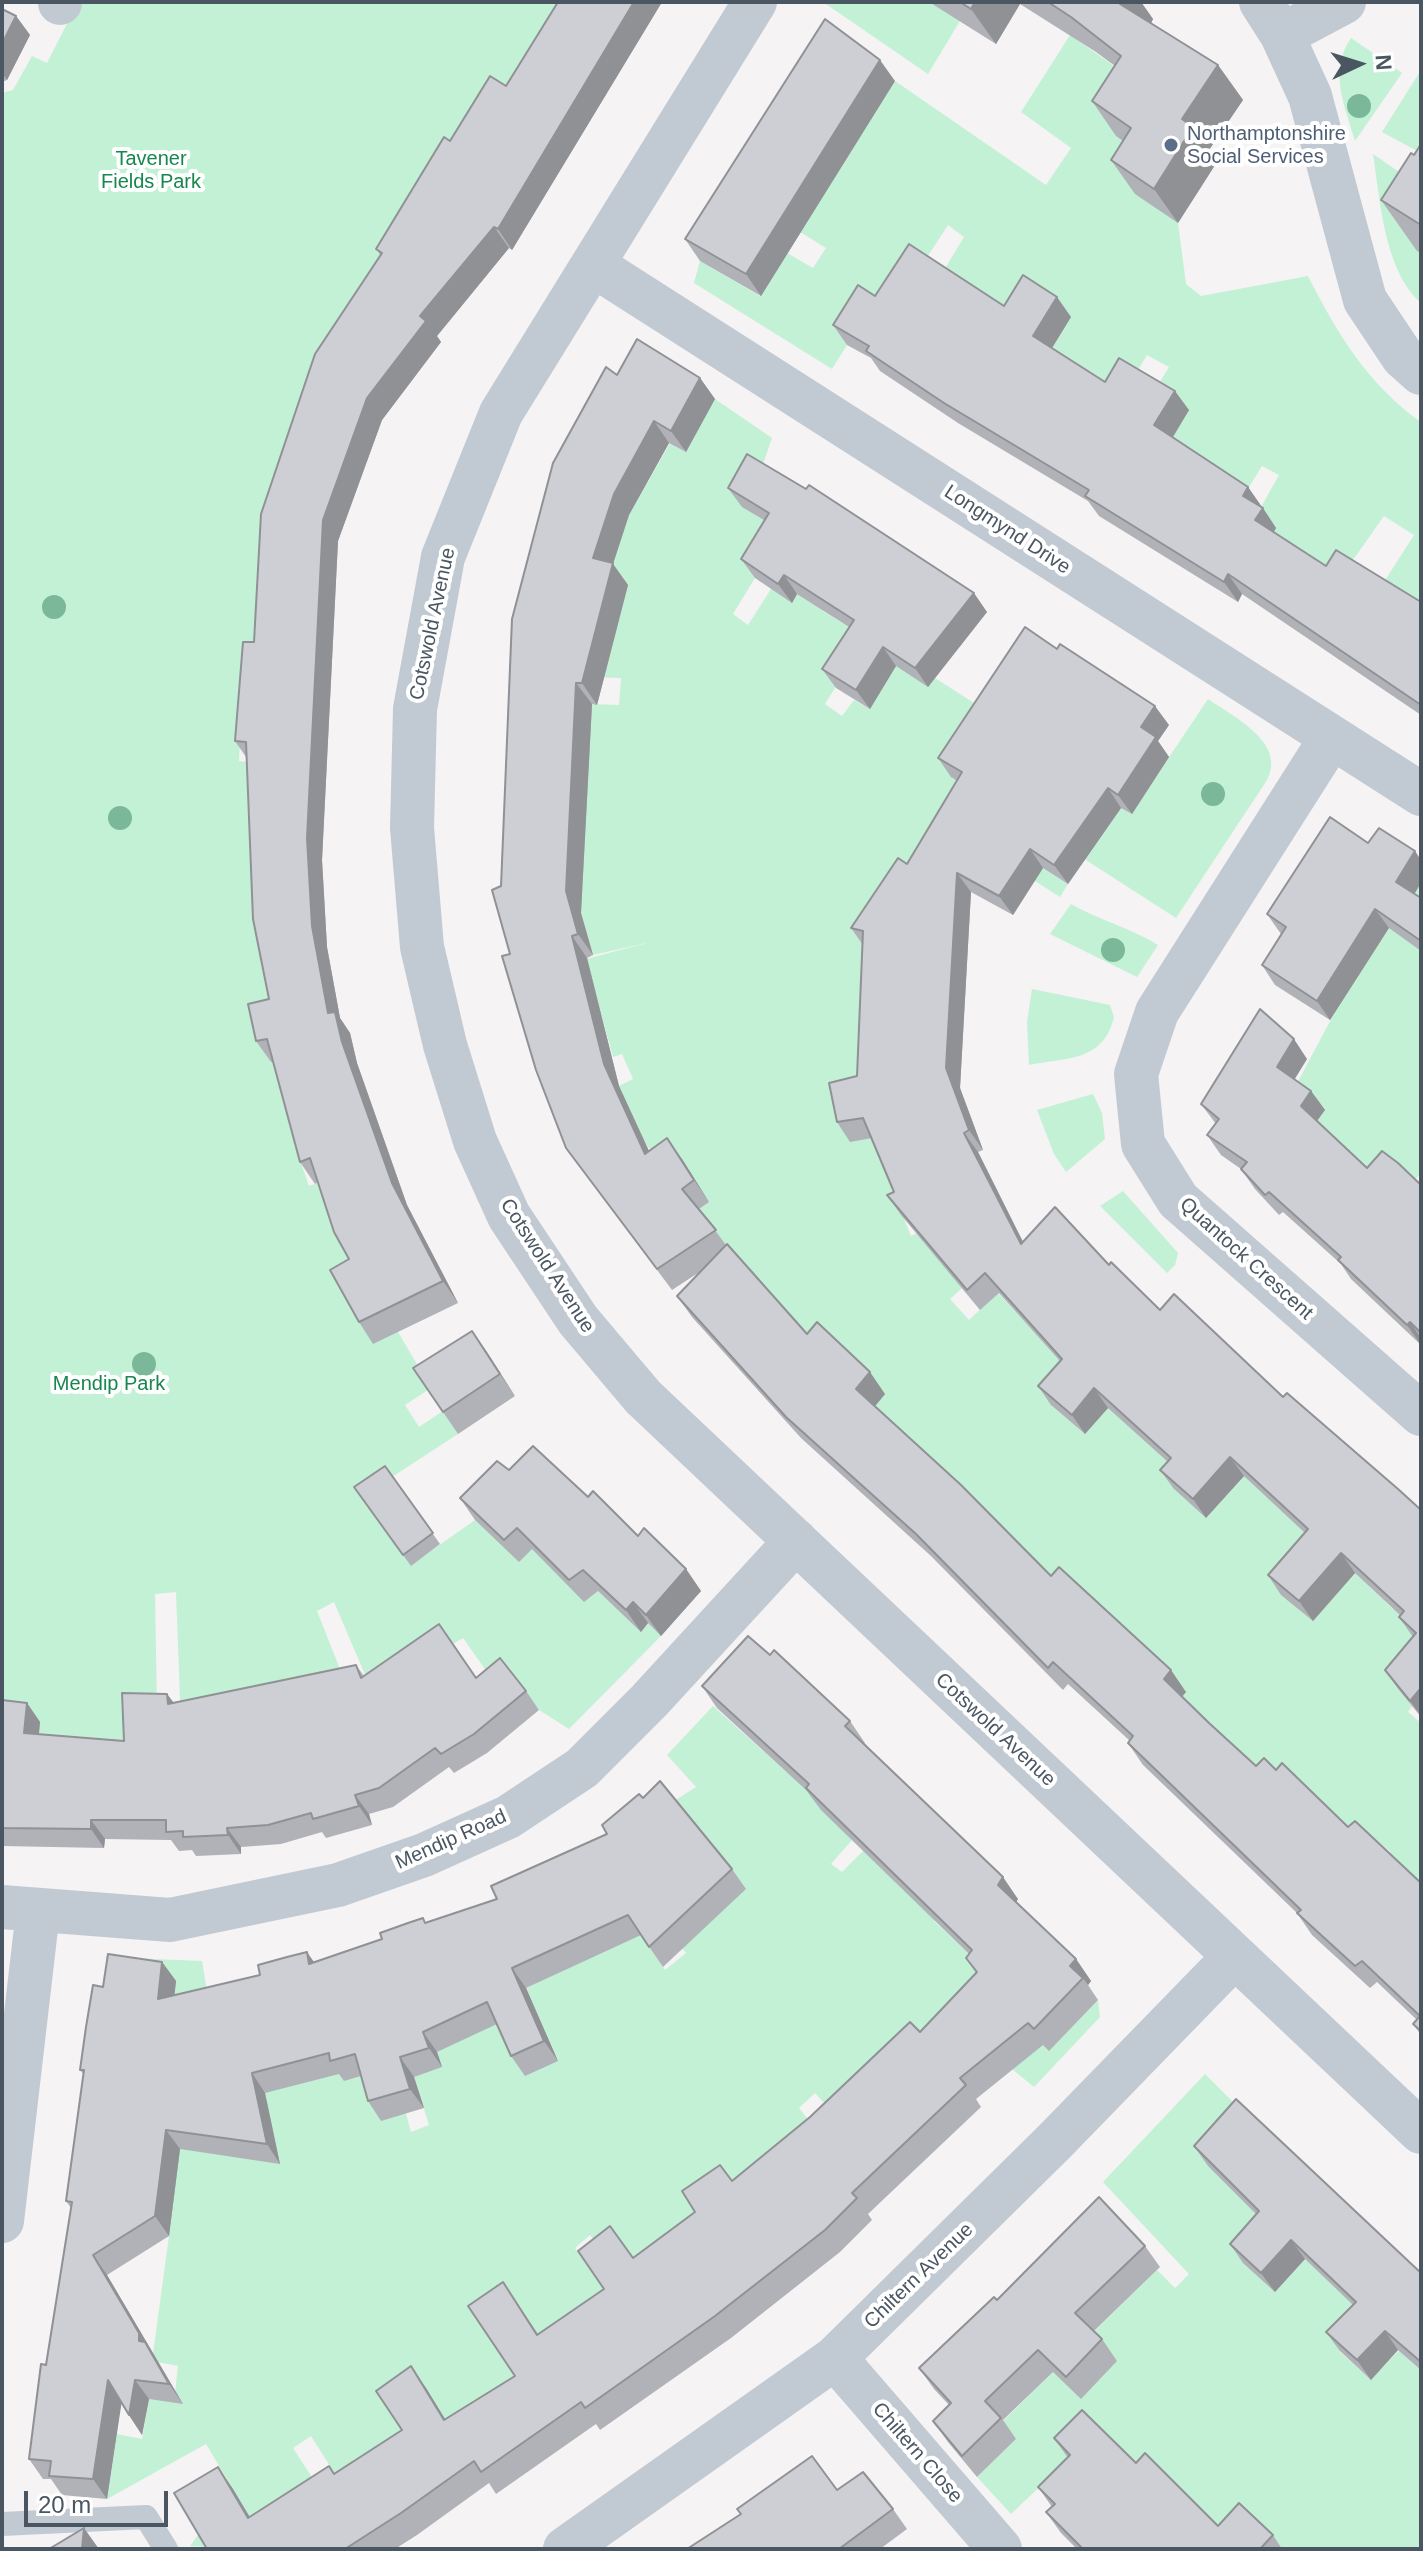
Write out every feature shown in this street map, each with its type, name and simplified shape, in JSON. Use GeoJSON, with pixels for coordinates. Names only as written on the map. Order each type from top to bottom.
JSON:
{"type":"FeatureCollection","features":[{"type":"Feature","properties":{"kind":"street","name":"Cotswold Avenue"},"geometry":{"type":"LineString","coordinates":[[755,2],[501,413],[443,557],[415,709],[412,828],[422,947],[445,1045],[475,1141],[509,1216],[578,1320],[643,1397],[1421,2132]]}},
{"type":"Feature","properties":{"kind":"street"},"geometry":{"type":"LineString","coordinates":[[1344,2],[1271,19],[1310,96],[1365,300],[1403,357],[1421,373]]}},
{"type":"Feature","properties":{"kind":"street","name":"Longmynd Drive"},"geometry":{"type":"LineString","coordinates":[[593,265],[1421,794]]}},
{"type":"Feature","properties":{"kind":"street","name":"Quantock Crescent"},"geometry":{"type":"LineString","coordinates":[[1331,738],[1157,1012],[1136,1074],[1143,1144],[1178,1200],[1421,1414]]}},
{"type":"Feature","properties":{"kind":"street","name":"Mendip Road"},"geometry":{"type":"LineString","coordinates":[[20,1909],[170,1920],[338,1885],[424,1855],[508,1817],[582,1768],[649,1701],[796,1541]]}},
{"type":"Feature","properties":{"kind":"street"},"geometry":{"type":"LineString","coordinates":[[2,2221],[20,1909]]}},
{"type":"Feature","properties":{"kind":"street","name":"Chiltern Avenue"},"geometry":{"type":"LineString","coordinates":[[565,2549],[835,2358],[1055,2141],[1234,1957]]}},
{"type":"Feature","properties":{"kind":"street","name":"Chiltern Close"},"geometry":{"type":"LineString","coordinates":[[835,2358],[1000,2549]]}},
{"type":"Feature","properties":{"kind":"lane"},"geometry":{"type":"LineString","coordinates":[[2,2524],[146,2517],[166,2549]]}},
{"type":"Feature","properties":{"kind":"green space"},"geometry":{"type":"Polygon","coordinates":[[[78,2],[582,2],[505,98],[240,738],[239,761],[261,763],[282,1060],[301,1163],[309,1186],[325,1180],[398,1332],[431,1388],[405,1405],[419,1427],[443,1411],[458,1434],[392,1477],[411,1565],[475,1520],[519,1561],[581,1500],[598,1591],[641,1631],[648,1623],[661,1636],[569,1729],[539,1710],[514,1677],[499,1689],[463,1638],[372,1691],[334,1602],[317,1611],[357,1712],[182,1752],[176,1592],[155,1594],[157,1712],[138,1760],[109,1781],[2,1717],[2,93],[13,90],[32,56],[47,63],[78,2]]]}},
{"type":"Feature","properties":{"kind":"green space"},"geometry":{"type":"Polygon","coordinates":[[[823,2],[929,2],[960,21],[928,74],[823,2]]]}},
{"type":"Feature","properties":{"kind":"green space"},"geometry":{"type":"Polygon","coordinates":[[[1070,35],[1121,71],[1178,223],[1186,284],[1201,296],[1308,276],[1330,318],[1370,375],[1421,422],[1421,641],[1384,582],[1414,535],[1384,516],[1336,584],[1291,554],[1256,516],[1279,475],[1262,466],[1241,500],[1168,445],[1155,390],[1169,367],[1147,355],[1114,410],[941,275],[964,237],[948,225],[922,265],[872,305],[832,369],[694,283],[700,261],[760,296],[787,253],[813,268],[826,248],[800,232],[895,81],[1046,185],[1071,148],[1021,112],[1070,35]]]}},
{"type":"Feature","properties":{"kind":"green space"},"geometry":{"type":"Polygon","coordinates":[[[1351,38],[1402,73],[1355,141],[1343,102],[1340,76],[1344,50],[1351,38]]]}},
{"type":"Feature","properties":{"kind":"green space"},"geometry":{"type":"Polygon","coordinates":[[[1421,70],[1421,153],[1382,132],[1421,70]]]}},
{"type":"Feature","properties":{"kind":"green space"},"geometry":{"type":"Polygon","coordinates":[[[1373,154],[1421,187],[1421,303],[1399,273],[1391,254],[1373,154]]]}},
{"type":"Feature","properties":{"kind":"green space"},"geometry":{"type":"Polygon","coordinates":[[[715,399],[772,438],[760,473],[783,532],[733,614],[748,625],[771,589],[805,581],[823,611],[866,638],[825,704],[842,716],[854,700],[870,709],[895,665],[928,686],[935,678],[974,703],[981,692],[1000,704],[952,778],[988,799],[1058,740],[1131,814],[1208,699],[1255,732],[1270,754],[1271,767],[1267,780],[1176,918],[1047,835],[1031,860],[1068,884],[1060,897],[955,830],[902,1132],[902,1214],[911,1236],[936,1224],[962,1288],[950,1299],[969,1320],[998,1293],[1030,1327],[1064,1349],[1052,1406],[1085,1434],[1118,1396],[1181,1402],[1174,1489],[1206,1518],[1254,1465],[1319,1522],[1282,1594],[1313,1620],[1354,1572],[1393,1609],[1403,1600],[1421,1644],[1399,1690],[1412,1706],[1408,1712],[1421,1723],[1421,1927],[1369,1876],[1391,1852],[1374,1838],[1357,1856],[1271,1788],[1179,1700],[1186,1692],[1066,1597],[930,1466],[757,1283],[644,1141],[619,1086],[633,1079],[622,1054],[613,1057],[598,1002],[578,961],[651,942],[593,955],[581,913],[591,704],[619,705],[621,678],[590,677],[620,616],[628,585],[608,579],[629,515],[670,443],[686,452],[715,399]]]}},
{"type":"Feature","properties":{"kind":"green space"},"geometry":{"type":"Polygon","coordinates":[[[1421,883],[1421,1174],[1410,1184],[1381,1187],[1307,1135],[1325,1110],[1294,1089],[1346,991],[1421,883]]]}},
{"type":"Feature","properties":{"kind":"green space"},"geometry":{"type":"Polygon","coordinates":[[[1071,904],[1158,945],[1137,977],[1050,934],[1071,904]]]}},
{"type":"Feature","properties":{"kind":"green space"},"geometry":{"type":"Polygon","coordinates":[[[1032,989],[1110,1005],[1114,1017],[1109,1032],[1093,1050],[1082,1055],[1029,1065],[1027,1022],[1032,989]]]}},
{"type":"Feature","properties":{"kind":"green space"},"geometry":{"type":"Polygon","coordinates":[[[1093,1094],[1102,1113],[1105,1139],[1066,1172],[1054,1154],[1037,1110],[1093,1094]]]}},
{"type":"Feature","properties":{"kind":"green space"},"geometry":{"type":"Polygon","coordinates":[[[1123,1191],[1178,1253],[1175,1265],[1167,1273],[1100,1206],[1123,1191]]]}},
{"type":"Feature","properties":{"kind":"green space"},"geometry":{"type":"Polygon","coordinates":[[[713,1706],[813,1796],[852,1840],[831,1864],[842,1872],[871,1843],[891,1877],[907,1893],[942,1911],[934,1921],[988,1972],[1004,2007],[1049,2050],[1098,2000],[1100,2017],[1034,2087],[1012,2069],[850,2131],[815,2093],[799,2108],[832,2149],[747,2203],[718,2165],[701,2178],[716,2199],[682,2255],[609,2261],[590,2235],[575,2248],[622,2315],[552,2357],[519,2305],[522,2386],[413,2445],[337,2477],[311,2436],[293,2448],[319,2488],[250,2549],[190,2546],[200,2532],[243,2506],[206,2444],[107,2499],[117,2434],[142,2439],[149,2399],[174,2402],[178,2366],[152,2361],[172,2214],[176,2145],[280,2163],[274,2136],[105,1957],[202,1961],[213,2027],[364,2075],[406,2114],[411,2132],[429,2125],[414,2077],[428,2026],[502,2024],[525,2075],[558,2060],[526,1988],[640,1933],[665,1970],[686,1953],[672,1936],[674,1801],[696,1787],[667,1755],[713,1706]]]}},
{"type":"Feature","properties":{"kind":"green space"},"geometry":{"type":"Polygon","coordinates":[[[1205,2074],[1250,2119],[1273,2230],[1275,2292],[1305,2259],[1370,2321],[1340,2352],[1371,2380],[1400,2349],[1421,2369],[1421,2549],[1231,2549],[1069,2459],[1011,2514],[977,2477],[1016,2439],[1001,2423],[1157,2270],[1175,2288],[1189,2274],[1103,2182],[1205,2074]]]}},
{"type":"Feature","properties":{"kind":"building"},"geometry":{"type":"Polygon","coordinates":[[[558,2],[634,2],[498,229],[494,227],[420,316],[426,321],[367,398],[323,520],[307,838],[312,926],[328,1013],[335,1012],[342,1042],[392,1183],[443,1281],[359,1322],[330,1270],[349,1259],[334,1232],[310,1158],[300,1162],[267,1039],[256,1041],[248,1004],[269,999],[253,919],[246,742],[235,741],[243,642],[254,642],[261,514],[315,354],[382,253],[376,249],[444,137],[450,141],[490,76],[506,86],[558,2]]]}},
{"type":"Feature","properties":{"kind":"building"},"geometry":{"type":"Polygon","coordinates":[[[960,2],[975,2],[971,9],[960,2]]]}},
{"type":"Feature","properties":{"kind":"building"},"geometry":{"type":"Polygon","coordinates":[[[1048,2],[1121,2],[1218,65],[1182,119],[1193,127],[1154,189],[1111,160],[1131,128],[1092,101],[1121,56],[1048,2]]]}},
{"type":"Feature","properties":{"kind":"building"},"geometry":{"type":"Polygon","coordinates":[[[2,9],[16,16],[2,44],[2,9]]]}},
{"type":"Feature","properties":{"kind":"building"},"geometry":{"type":"Polygon","coordinates":[[[825,19],[880,60],[746,274],[685,239],[825,19]]]}},
{"type":"Feature","properties":{"kind":"building"},"geometry":{"type":"Polygon","coordinates":[[[1421,144],[1421,225],[1381,200],[1411,153],[1414,155],[1421,144]]]}},
{"type":"Feature","properties":{"kind":"building"},"geometry":{"type":"Polygon","coordinates":[[[909,244],[1004,306],[1023,275],[1057,297],[1033,336],[1105,382],[1119,358],[1175,391],[1154,425],[1248,487],[1243,496],[1263,508],[1255,520],[1326,566],[1336,550],[1421,602],[1421,705],[1228,574],[1224,582],[1085,496],[1089,490],[944,403],[866,351],[869,346],[833,325],[858,285],[875,296],[909,244]]]}},
{"type":"Feature","properties":{"kind":"building"},"geometry":{"type":"Polygon","coordinates":[[[637,339],[700,378],[671,431],[654,421],[614,494],[593,558],[613,563],[582,683],[576,683],[566,891],[578,934],[572,936],[604,1064],[645,1154],[667,1138],[694,1180],[682,1189],[716,1230],[657,1269],[566,1148],[536,1070],[502,956],[510,954],[492,890],[501,886],[512,619],[553,463],[606,367],[617,375],[637,339]]]}},
{"type":"Feature","properties":{"kind":"building"},"geometry":{"type":"Polygon","coordinates":[[[747,454],[806,489],[809,485],[974,593],[915,668],[883,647],[856,690],[822,669],[854,620],[784,575],[778,584],[741,559],[769,513],[728,488],[747,454]]]}},
{"type":"Feature","properties":{"kind":"building"},"geometry":{"type":"Polygon","coordinates":[[[1025,627],[1057,649],[1060,644],[1155,706],[1141,727],[1156,737],[1118,795],[1108,788],[1054,865],[1030,849],[999,896],[957,873],[946,1068],[969,1130],[964,1133],[1021,1244],[1055,1207],[1109,1265],[1111,1262],[1160,1310],[1174,1294],[1283,1397],[1287,1393],[1421,1510],[1421,1688],[1410,1701],[1385,1670],[1416,1633],[1399,1617],[1404,1611],[1341,1553],[1299,1601],[1268,1575],[1308,1529],[1230,1457],[1193,1499],[1160,1470],[1171,1458],[1094,1388],[1072,1415],[1038,1386],[1062,1359],[985,1273],[967,1290],[887,1195],[894,1192],[863,1118],[837,1122],[829,1083],[857,1076],[863,931],[851,928],[898,858],[907,864],[962,772],[938,758],[1025,627]]]}},
{"type":"Feature","properties":{"kind":"building"},"geometry":{"type":"Polygon","coordinates":[[[1330,817],[1368,843],[1379,828],[1415,851],[1396,882],[1421,898],[1421,941],[1375,909],[1317,1001],[1262,965],[1286,927],[1267,914],[1330,817]]]}},
{"type":"Feature","properties":{"kind":"building"},"geometry":{"type":"Polygon","coordinates":[[[1260,1009],[1294,1039],[1277,1067],[1311,1091],[1301,1106],[1367,1168],[1382,1151],[1421,1185],[1421,1333],[1410,1322],[1407,1325],[1338,1260],[1341,1257],[1269,1192],[1265,1195],[1241,1169],[1247,1162],[1207,1135],[1219,1119],[1201,1104],[1260,1009]]]}},
{"type":"Feature","properties":{"kind":"building"},"geometry":{"type":"Polygon","coordinates":[[[727,1244],[807,1334],[817,1322],[870,1372],[856,1389],[961,1485],[1051,1576],[1059,1567],[1171,1670],[1164,1679],[1209,1723],[1256,1766],[1264,1758],[1276,1770],[1282,1763],[1348,1827],[1355,1821],[1421,1883],[1421,2031],[1413,2024],[1420,2016],[1362,1961],[1355,1966],[1297,1913],[1301,1910],[1128,1743],[1133,1736],[1053,1662],[1048,1668],[916,1534],[786,1417],[677,1296],[727,1244]]]}},
{"type":"Feature","properties":{"kind":"building"},"geometry":{"type":"Polygon","coordinates":[[[472,1331],[500,1374],[443,1412],[413,1368],[472,1331]]]}},
{"type":"Feature","properties":{"kind":"building"},"geometry":{"type":"Polygon","coordinates":[[[533,1446],[588,1497],[593,1491],[638,1536],[644,1528],[686,1569],[646,1615],[633,1602],[626,1610],[583,1570],[569,1580],[517,1528],[504,1540],[460,1498],[497,1461],[509,1470],[533,1446]]]}},
{"type":"Feature","properties":{"kind":"building"},"geometry":{"type":"Polygon","coordinates":[[[385,1466],[433,1533],[403,1555],[354,1487],[385,1466]]]}},
{"type":"Feature","properties":{"kind":"building"},"geometry":{"type":"Polygon","coordinates":[[[439,1624],[476,1678],[500,1658],[526,1691],[474,1734],[441,1754],[435,1748],[379,1788],[355,1795],[359,1806],[313,1819],[311,1813],[268,1825],[227,1828],[228,1835],[183,1837],[183,1831],[166,1832],[166,1820],[91,1820],[91,1829],[2,1828],[2,1700],[27,1703],[24,1733],[124,1741],[122,1693],[167,1694],[168,1704],[356,1665],[361,1678],[439,1624]]]}},
{"type":"Feature","properties":{"kind":"building"},"geometry":{"type":"Polygon","coordinates":[[[748,1636],[770,1655],[774,1650],[850,1721],[845,1726],[1003,1877],[998,1885],[1076,1959],[1070,1966],[1083,1978],[1034,2029],[1028,2023],[960,2078],[966,2085],[852,2193],[857,2198],[825,2230],[715,2316],[585,2408],[581,2402],[481,2472],[474,2461],[345,2549],[207,2549],[174,2493],[218,2467],[248,2518],[329,2466],[334,2474],[402,2430],[376,2391],[411,2366],[444,2420],[515,2376],[468,2306],[503,2282],[537,2335],[604,2289],[578,2251],[610,2226],[633,2258],[695,2212],[682,2191],[720,2165],[732,2181],[810,2117],[910,2022],[920,2032],[977,1972],[966,1958],[972,1950],[806,1788],[809,1784],[702,1686],[748,1636]]]}},
{"type":"Feature","properties":{"kind":"building"},"geometry":{"type":"Polygon","coordinates":[[[660,1781],[732,1869],[649,1947],[628,1915],[512,1968],[544,2041],[511,2056],[487,2002],[423,2032],[429,2048],[400,2057],[410,2089],[368,2101],[355,2054],[330,2061],[329,2053],[252,2073],[267,2144],[166,2130],[155,2216],[93,2255],[139,2333],[139,2341],[145,2342],[169,2384],[135,2380],[129,2415],[108,2380],[93,2479],[49,2476],[51,2461],[29,2459],[41,2364],[46,2365],[72,2202],[66,2201],[84,2070],[80,2070],[86,2027],[93,1985],[103,1987],[108,1954],[162,1962],[158,1999],[260,1975],[258,1965],[307,1952],[309,1964],[382,1939],[380,1933],[408,1923],[423,1918],[425,1923],[497,1899],[491,1886],[607,1834],[602,1825],[639,1794],[643,1798],[660,1781]]]}},
{"type":"Feature","properties":{"kind":"building"},"geometry":{"type":"Polygon","coordinates":[[[1236,2099],[1421,2273],[1421,2362],[1385,2331],[1357,2360],[1326,2332],[1356,2302],[1291,2240],[1261,2273],[1230,2244],[1259,2211],[1194,2146],[1236,2099]]]}},
{"type":"Feature","properties":{"kind":"building"},"geometry":{"type":"Polygon","coordinates":[[[1099,2197],[1145,2246],[1075,2313],[1102,2339],[1066,2377],[1038,2350],[985,2401],[1001,2418],[962,2456],[933,2421],[951,2403],[919,2368],[994,2297],[997,2300],[1099,2197]]]}},
{"type":"Feature","properties":{"kind":"building"},"geometry":{"type":"Polygon","coordinates":[[[1082,2410],[1136,2463],[1145,2453],[1218,2526],[1239,2503],[1273,2535],[1260,2549],[1083,2549],[1046,2512],[1055,2504],[1038,2487],[1070,2455],[1054,2438],[1082,2410]]]}},
{"type":"Feature","properties":{"kind":"building"},"geometry":{"type":"Polygon","coordinates":[[[812,2456],[837,2490],[863,2472],[893,2509],[839,2549],[687,2549],[741,2514],[737,2509],[812,2456]]]}},
{"type":"Feature","properties":{"kind":"building"},"geometry":{"type":"Polygon","coordinates":[[[84,2528],[82,2549],[49,2549],[84,2528]]]}},
{"type":"Feature","properties":{"kind":"place","name":"Northamptonshire Social Services"},"geometry":{"type":"Point","coordinates":[1171,145]}},
{"type":"Feature","properties":{"kind":"park label","name":"Tavener Fields Park"},"geometry":{"type":"Point","coordinates":[151,170]}},
{"type":"Feature","properties":{"kind":"park label","name":"Mendip Park"},"geometry":{"type":"Point","coordinates":[109,1384]}}]}
